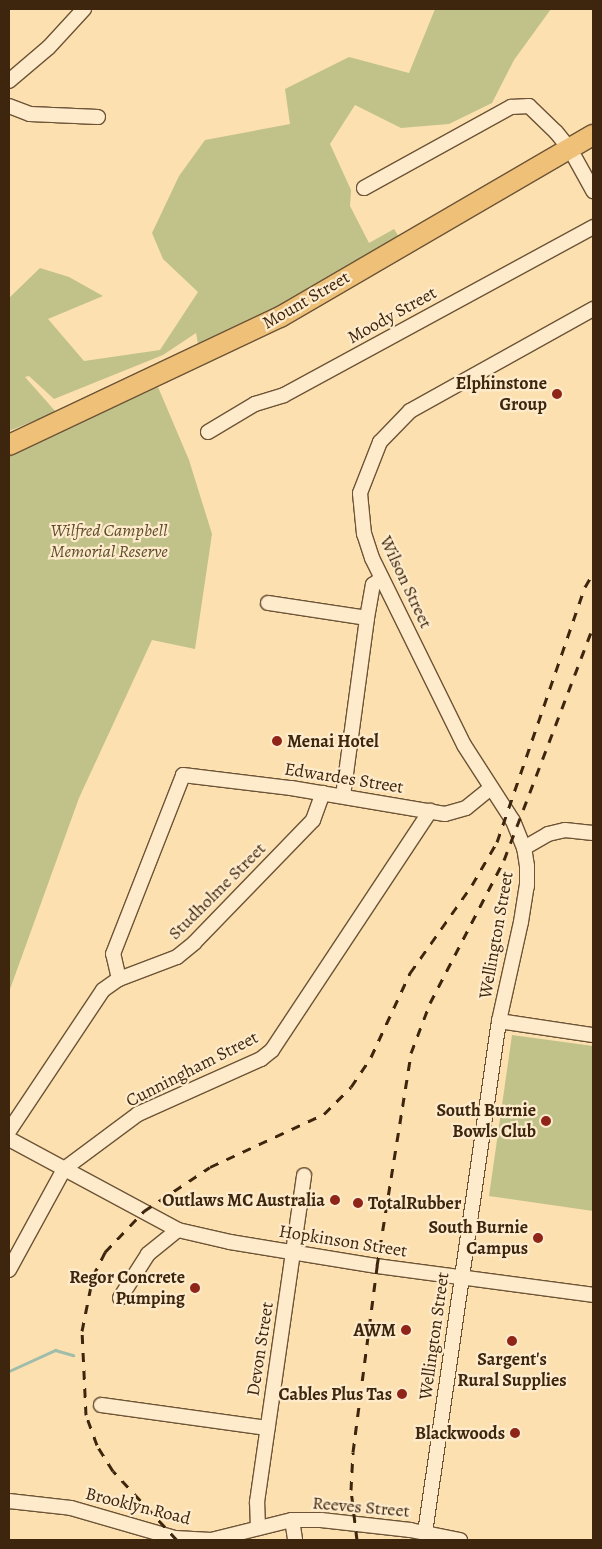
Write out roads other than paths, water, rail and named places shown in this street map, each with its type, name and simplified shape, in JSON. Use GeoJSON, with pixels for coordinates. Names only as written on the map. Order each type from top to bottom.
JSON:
{"type":"FeatureCollection","features":[{"type":"Feature","properties":{"kind":"highway","name":"Mount Street"},"geometry":{"type":"LineString","coordinates":[[9,445],[280,317],[572,154],[593,135]]}},
{"type":"Feature","properties":{"kind":"street"},"geometry":{"type":"LineString","coordinates":[[9,81],[49,47],[84,9]]}},
{"type":"Feature","properties":{"kind":"street"},"geometry":{"type":"LineString","coordinates":[[9,106],[30,114],[98,117]]}},
{"type":"Feature","properties":{"kind":"street"},"geometry":{"type":"LineString","coordinates":[[364,188],[511,106],[529,106],[572,154],[593,191]]}},
{"type":"Feature","properties":{"kind":"street","name":"Moody Street"},"geometry":{"type":"LineString","coordinates":[[208,432],[255,404],[284,396],[593,227]]}},
{"type":"Feature","properties":{"kind":"street","name":"Wilson Street"},"geometry":{"type":"LineString","coordinates":[[524,848],[513,820],[491,788],[450,718],[382,578],[364,534],[360,493],[374,453],[388,431],[425,401],[444,394],[593,309]]}},
{"type":"Feature","properties":{"kind":"street"},"geometry":{"type":"LineString","coordinates":[[343,796],[367,618],[373,585],[382,578]]}},
{"type":"Feature","properties":{"kind":"street"},"geometry":{"type":"LineString","coordinates":[[268,603],[367,618]]}},
{"type":"Feature","properties":{"kind":"street","name":"Edwardes Street"},"geometry":{"type":"LineString","coordinates":[[119,979],[113,954],[183,775],[323,793],[430,811],[458,812],[491,788]]}},
{"type":"Feature","properties":{"kind":"street","name":"Studholme Street"},"geometry":{"type":"LineString","coordinates":[[9,1131],[103,990],[119,979],[177,957],[194,943],[314,820],[323,793]]}},
{"type":"Feature","properties":{"kind":"street","name":"Cunningham Street"},"geometry":{"type":"LineString","coordinates":[[9,1270],[64,1169],[138,1114],[261,1059],[272,1050],[430,811]]}},
{"type":"Feature","properties":{"kind":"street"},"geometry":{"type":"LineString","coordinates":[[524,848],[548,834],[565,830],[593,833]]}},
{"type":"Feature","properties":{"kind":"street","name":"Wellington Street"},"geometry":{"type":"LineString","coordinates":[[425,1533],[460,1277],[499,1021],[527,886],[524,848]]}},
{"type":"Feature","properties":{"kind":"street"},"geometry":{"type":"LineString","coordinates":[[499,1021],[593,1035]]}},
{"type":"Feature","properties":{"kind":"street","name":"Hopkinson Street"},"geometry":{"type":"LineString","coordinates":[[9,1139],[178,1230],[294,1252],[593,1295]]}},
{"type":"Feature","properties":{"kind":"street","name":"Devon Street"},"geometry":{"type":"LineString","coordinates":[[258,1528],[257,1502],[304,1175]]}},
{"type":"Feature","properties":{"kind":"street"},"geometry":{"type":"LineString","coordinates":[[120,1298],[148,1254],[178,1230]]}},
{"type":"Feature","properties":{"kind":"street"},"geometry":{"type":"LineString","coordinates":[[101,1405],[267,1428]]}},
{"type":"Feature","properties":{"kind":"street","name":"Brooklyn Road"},"geometry":{"type":"LineString","coordinates":[[9,1501],[71,1508],[175,1538],[211,1540],[258,1528]]}},
{"type":"Feature","properties":{"kind":"street"},"geometry":{"type":"LineString","coordinates":[[292,1520],[295,1540]]}},
{"type":"Feature","properties":{"kind":"street","name":"Reeves Street"},"geometry":{"type":"LineString","coordinates":[[258,1528],[292,1520],[353,1522],[460,1540]]}},
{"type":"Feature","properties":{"kind":"waterway"},"geometry":{"type":"LineString","coordinates":[[9,1371],[55,1350],[73,1355]]}},
{"type":"Feature","properties":{"kind":"railway"},"geometry":{"type":"LineString","coordinates":[[177,1540],[113,1471],[97,1445],[86,1415],[82,1331],[93,1276],[105,1252],[144,1211],[210,1167],[324,1114],[351,1087],[371,1057],[410,973],[472,885],[497,842],[585,587],[593,573]]}},
{"type":"Feature","properties":{"kind":"railway"},"geometry":{"type":"LineString","coordinates":[[357,1540],[351,1490],[353,1452],[377,1266],[411,1053],[430,1003],[504,860],[593,627]]}},
{"type":"Feature","properties":{"kind":"place","name":"Elphinstone Group"},"geometry":{"type":"Point","coordinates":[557,394]}},
{"type":"Feature","properties":{"kind":"place","name":"Menai Hotel"},"geometry":{"type":"Point","coordinates":[277,741]}},
{"type":"Feature","properties":{"kind":"place","name":"South Burnie Bowls Club"},"geometry":{"type":"Point","coordinates":[546,1121]}},
{"type":"Feature","properties":{"kind":"place","name":"Outlaws MC Australia"},"geometry":{"type":"Point","coordinates":[335,1200]}},
{"type":"Feature","properties":{"kind":"place","name":"TotalRubber"},"geometry":{"type":"Point","coordinates":[358,1203]}},
{"type":"Feature","properties":{"kind":"place","name":"South Burnie Campus"},"geometry":{"type":"Point","coordinates":[538,1238]}},
{"type":"Feature","properties":{"kind":"place","name":"Regor Concrete Pumping"},"geometry":{"type":"Point","coordinates":[195,1288]}},
{"type":"Feature","properties":{"kind":"place","name":"AWM"},"geometry":{"type":"Point","coordinates":[406,1330]}},
{"type":"Feature","properties":{"kind":"place","name":"Sargent's Rural Supplies"},"geometry":{"type":"Point","coordinates":[512,1341]}},
{"type":"Feature","properties":{"kind":"place","name":"Cables Plus Tas"},"geometry":{"type":"Point","coordinates":[402,1394]}},
{"type":"Feature","properties":{"kind":"place","name":"Blackwoods"},"geometry":{"type":"Point","coordinates":[515,1433]}},
{"type":"Feature","properties":{"kind":"park label","name":"Wilfred Campbell Memorial Reserve"},"geometry":{"type":"Point","coordinates":[109,541]}}]}
